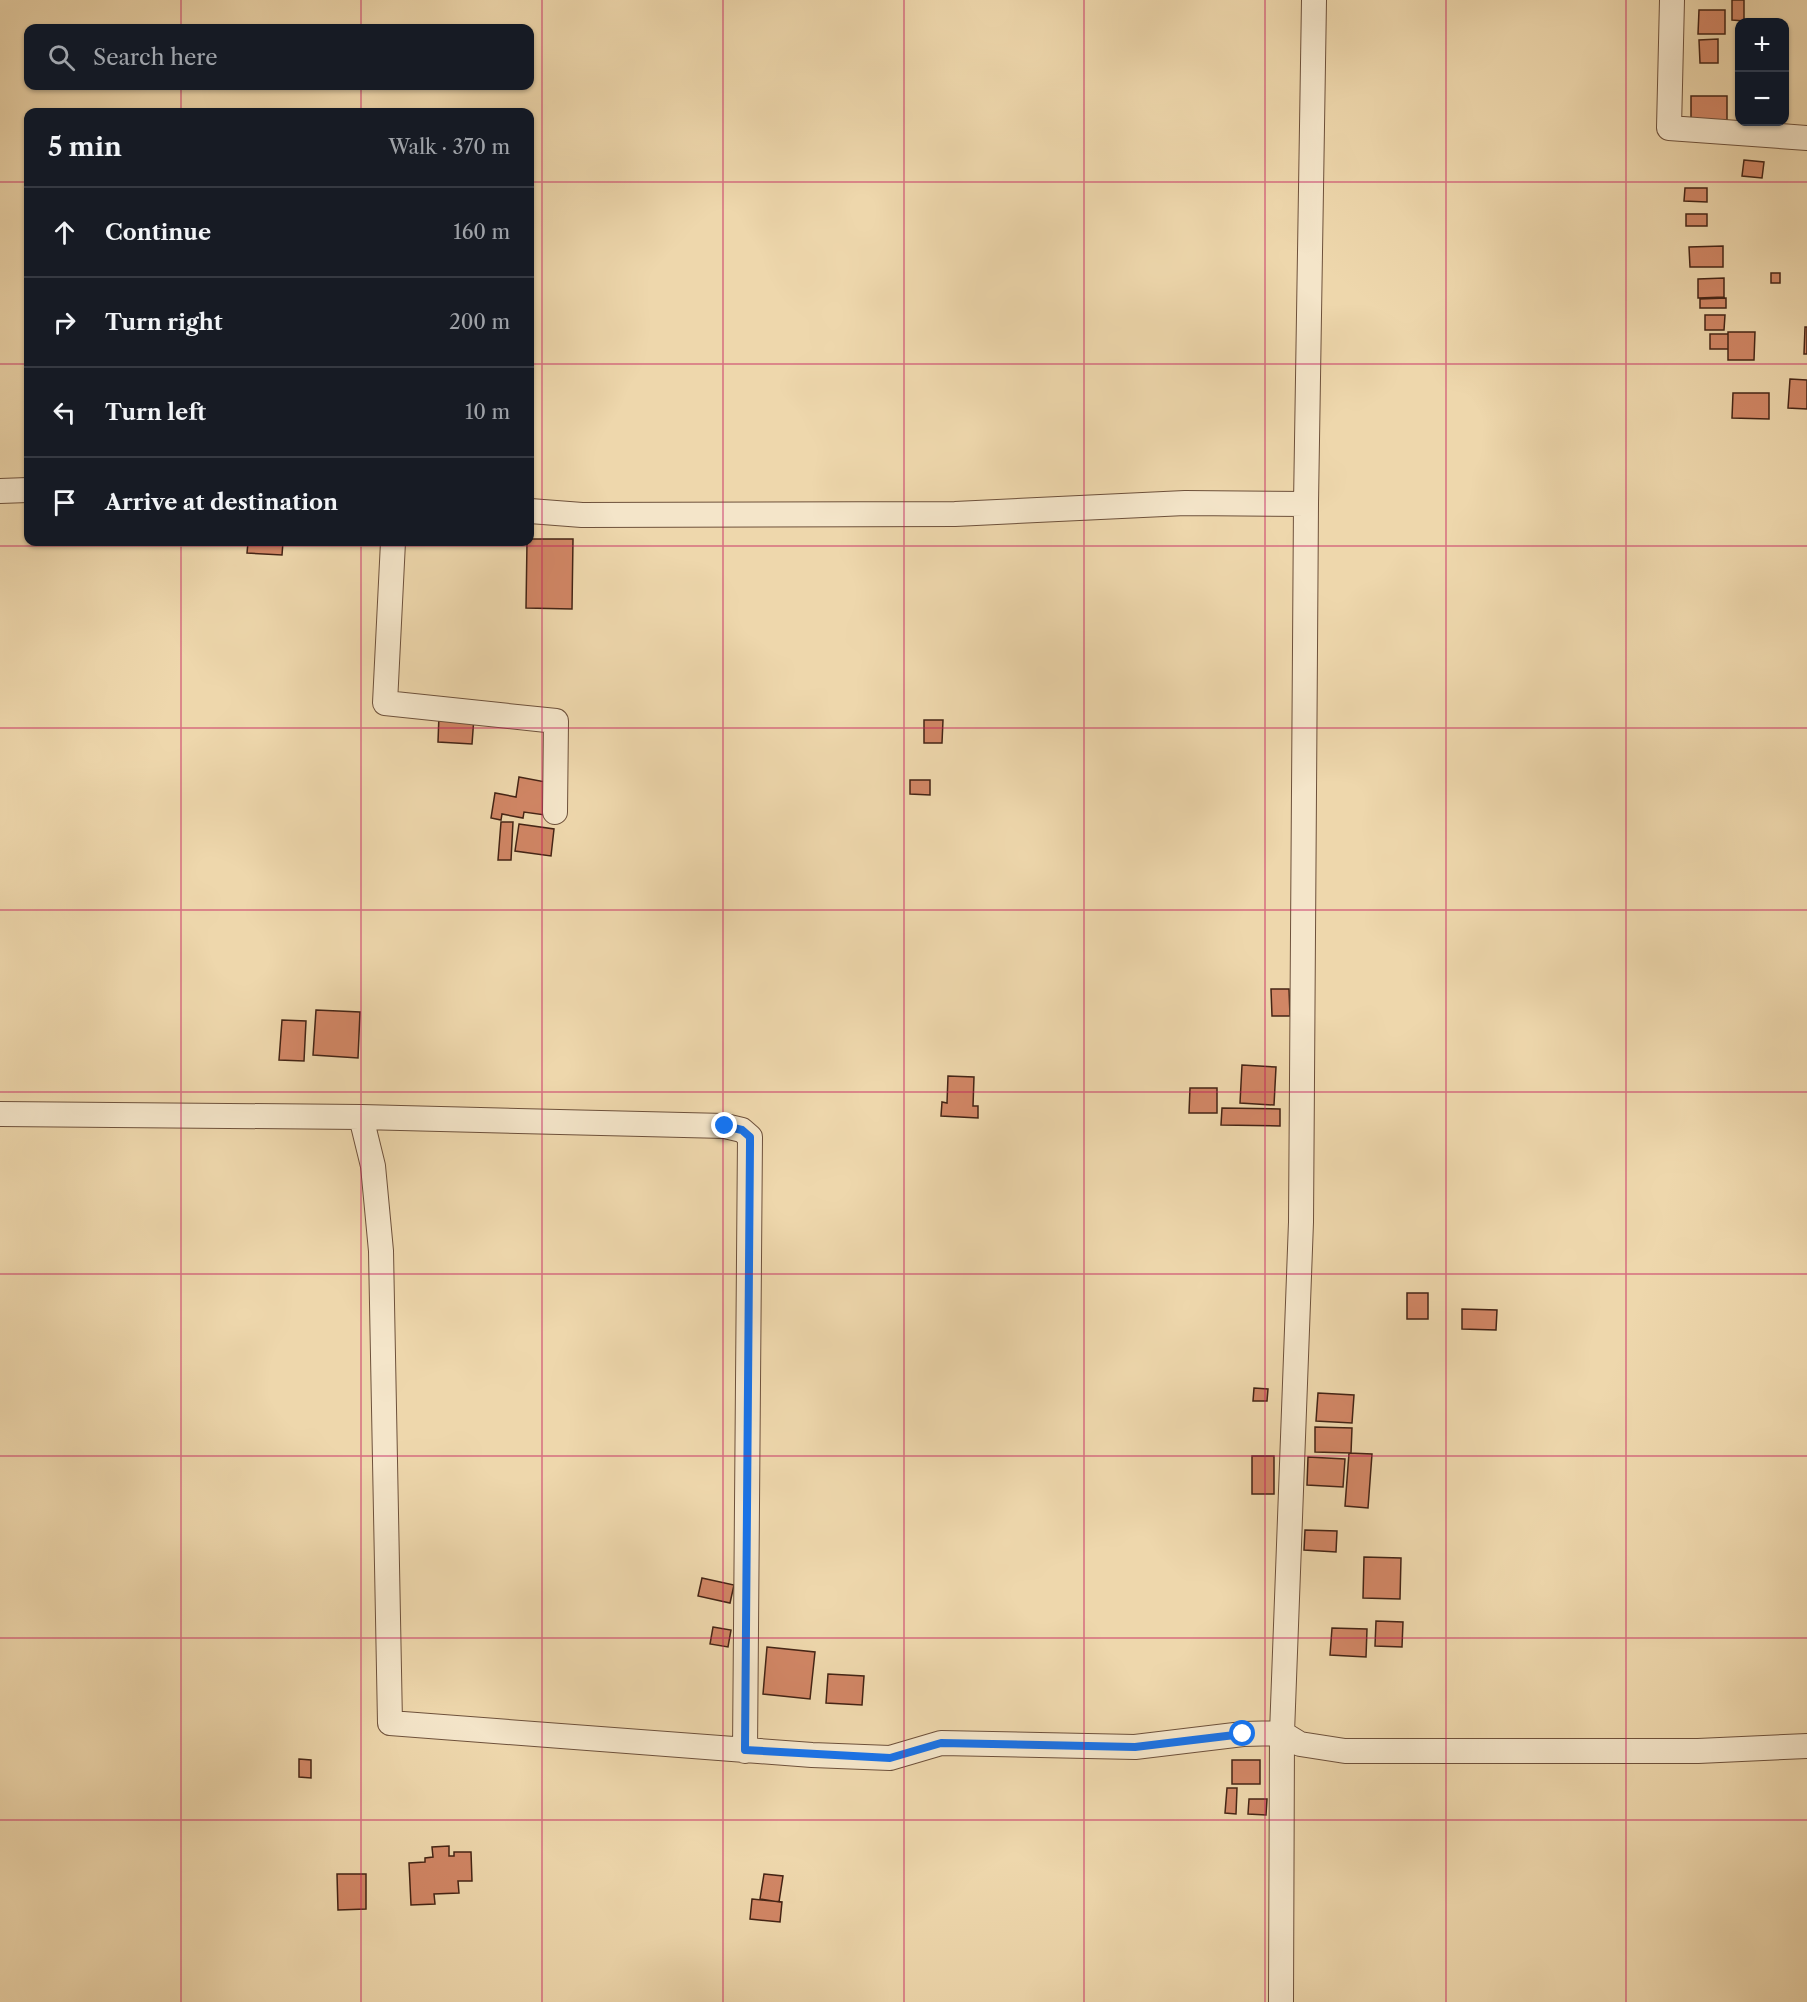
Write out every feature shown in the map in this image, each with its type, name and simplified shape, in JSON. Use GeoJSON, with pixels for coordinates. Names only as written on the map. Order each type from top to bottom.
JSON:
{"type":"FeatureCollection","features":[{"type":"Feature","properties":{"kind":"street"},"geometry":{"type":"LineString","coordinates":[[1281,2002],[1282,1733],[1301,1222],[1306,504],[1314,0]]}},
{"type":"Feature","properties":{"kind":"street"},"geometry":{"type":"LineString","coordinates":[[1671,0],[1669,128],[1807,138]]}},
{"type":"Feature","properties":{"kind":"street"},"geometry":{"type":"LineString","coordinates":[[0,491],[24,490]]}},
{"type":"Feature","properties":{"kind":"street"},"geometry":{"type":"LineString","coordinates":[[534,511],[582,515],[955,514],[1185,503],[1306,504]]}},
{"type":"Feature","properties":{"kind":"street"},"geometry":{"type":"LineString","coordinates":[[393,546],[385,703],[556,721],[555,812]]}},
{"type":"Feature","properties":{"kind":"street"},"geometry":{"type":"LineString","coordinates":[[0,1114],[361,1117],[725,1126],[742,1130],[750,1137],[745,1750]]}},
{"type":"Feature","properties":{"kind":"street"},"geometry":{"type":"LineString","coordinates":[[361,1117],[373,1166],[381,1251],[390,1723],[745,1750],[890,1758],[941,1743],[1135,1747],[1243,1734],[1282,1733],[1300,1744],[1345,1751],[1698,1751],[1807,1746]]}},
{"type":"Feature","properties":{"kind":"building"},"geometry":{"type":"Polygon","coordinates":[[[1732,0],[1744,0],[1744,18],[1732,20],[1732,0]]]}},
{"type":"Feature","properties":{"kind":"building"},"geometry":{"type":"Polygon","coordinates":[[[1699,10],[1725,10],[1725,34],[1698,34],[1699,10]]]}},
{"type":"Feature","properties":{"kind":"building"},"geometry":{"type":"Polygon","coordinates":[[[1718,39],[1718,63],[1700,63],[1699,40],[1718,39]]]}},
{"type":"Feature","properties":{"kind":"building"},"geometry":{"type":"Polygon","coordinates":[[[1691,96],[1727,96],[1727,125],[1691,125],[1691,96]]]}},
{"type":"Feature","properties":{"kind":"building"},"geometry":{"type":"Polygon","coordinates":[[[1744,160],[1764,162],[1762,178],[1742,176],[1744,160]]]}},
{"type":"Feature","properties":{"kind":"building"},"geometry":{"type":"Polygon","coordinates":[[[1685,188],[1707,188],[1707,202],[1684,201],[1685,188]]]}},
{"type":"Feature","properties":{"kind":"building"},"geometry":{"type":"Polygon","coordinates":[[[1686,214],[1707,214],[1707,226],[1686,226],[1686,214]]]}},
{"type":"Feature","properties":{"kind":"building"},"geometry":{"type":"Polygon","coordinates":[[[1723,246],[1723,267],[1690,267],[1689,247],[1723,246]]]}},
{"type":"Feature","properties":{"kind":"building"},"geometry":{"type":"Polygon","coordinates":[[[1771,273],[1780,273],[1780,283],[1771,283],[1771,273]]]}},
{"type":"Feature","properties":{"kind":"building"},"geometry":{"type":"Polygon","coordinates":[[[1724,278],[1724,297],[1698,298],[1698,279],[1724,278]]]}},
{"type":"Feature","properties":{"kind":"building"},"geometry":{"type":"Polygon","coordinates":[[[1726,298],[1726,308],[1700,308],[1700,299],[1726,298]]]}},
{"type":"Feature","properties":{"kind":"building"},"geometry":{"type":"Polygon","coordinates":[[[1705,315],[1725,315],[1724,330],[1705,330],[1705,315]]]}},
{"type":"Feature","properties":{"kind":"building"},"geometry":{"type":"Polygon","coordinates":[[[1805,327],[1807,327],[1807,354],[1804,354],[1805,327]]]}},
{"type":"Feature","properties":{"kind":"building"},"geometry":{"type":"Polygon","coordinates":[[[1728,332],[1755,332],[1754,360],[1728,360],[1728,332]]]}},
{"type":"Feature","properties":{"kind":"building"},"geometry":{"type":"Polygon","coordinates":[[[1710,334],[1728,334],[1728,349],[1710,349],[1710,334]]]}},
{"type":"Feature","properties":{"kind":"building"},"geometry":{"type":"Polygon","coordinates":[[[1790,379],[1807,380],[1807,409],[1788,408],[1790,379]]]}},
{"type":"Feature","properties":{"kind":"building"},"geometry":{"type":"Polygon","coordinates":[[[1733,393],[1769,393],[1769,419],[1732,418],[1733,393]]]}},
{"type":"Feature","properties":{"kind":"building"},"geometry":{"type":"Polygon","coordinates":[[[534,539],[573,539],[572,609],[526,608],[527,546],[534,546],[534,539]]]}},
{"type":"Feature","properties":{"kind":"building"},"geometry":{"type":"Polygon","coordinates":[[[248,546],[283,546],[282,555],[247,553],[248,546]]]}},
{"type":"Feature","properties":{"kind":"building"},"geometry":{"type":"Polygon","coordinates":[[[439,715],[474,717],[472,744],[438,742],[439,715]]]}},
{"type":"Feature","properties":{"kind":"building"},"geometry":{"type":"Polygon","coordinates":[[[924,720],[943,720],[942,743],[924,743],[924,720]]]}},
{"type":"Feature","properties":{"kind":"building"},"geometry":{"type":"Polygon","coordinates":[[[519,777],[551,783],[545,815],[524,812],[523,818],[502,814],[501,820],[491,818],[495,793],[516,797],[519,777]]]}},
{"type":"Feature","properties":{"kind":"building"},"geometry":{"type":"Polygon","coordinates":[[[910,780],[930,780],[930,795],[910,794],[910,780]]]}},
{"type":"Feature","properties":{"kind":"building"},"geometry":{"type":"Polygon","coordinates":[[[501,822],[513,822],[511,860],[498,860],[501,822]]]}},
{"type":"Feature","properties":{"kind":"building"},"geometry":{"type":"Polygon","coordinates":[[[519,824],[554,829],[551,856],[515,851],[519,824]]]}},
{"type":"Feature","properties":{"kind":"building"},"geometry":{"type":"Polygon","coordinates":[[[1271,989],[1289,989],[1290,1016],[1272,1016],[1271,989]]]}},
{"type":"Feature","properties":{"kind":"building"},"geometry":{"type":"Polygon","coordinates":[[[316,1010],[360,1012],[358,1058],[313,1055],[316,1010]]]}},
{"type":"Feature","properties":{"kind":"building"},"geometry":{"type":"Polygon","coordinates":[[[282,1020],[306,1021],[304,1061],[279,1060],[282,1020]]]}},
{"type":"Feature","properties":{"kind":"building"},"geometry":{"type":"Polygon","coordinates":[[[1242,1065],[1276,1067],[1274,1105],[1240,1103],[1242,1065]]]}},
{"type":"Feature","properties":{"kind":"building"},"geometry":{"type":"Polygon","coordinates":[[[948,1076],[974,1077],[973,1106],[978,1106],[978,1118],[941,1116],[942,1102],[947,1103],[948,1076]]]}},
{"type":"Feature","properties":{"kind":"building"},"geometry":{"type":"Polygon","coordinates":[[[1190,1088],[1217,1088],[1217,1113],[1189,1113],[1190,1088]]]}},
{"type":"Feature","properties":{"kind":"building"},"geometry":{"type":"Polygon","coordinates":[[[1222,1108],[1280,1109],[1280,1126],[1221,1125],[1222,1108]]]}},
{"type":"Feature","properties":{"kind":"building"},"geometry":{"type":"Polygon","coordinates":[[[1407,1293],[1428,1293],[1428,1319],[1407,1319],[1407,1293]]]}},
{"type":"Feature","properties":{"kind":"building"},"geometry":{"type":"Polygon","coordinates":[[[1462,1309],[1497,1310],[1496,1330],[1462,1329],[1462,1309]]]}},
{"type":"Feature","properties":{"kind":"building"},"geometry":{"type":"Polygon","coordinates":[[[1254,1388],[1268,1389],[1267,1401],[1253,1401],[1254,1388]]]}},
{"type":"Feature","properties":{"kind":"building"},"geometry":{"type":"Polygon","coordinates":[[[1318,1393],[1354,1395],[1352,1423],[1316,1421],[1318,1393]]]}},
{"type":"Feature","properties":{"kind":"building"},"geometry":{"type":"Polygon","coordinates":[[[1315,1427],[1352,1428],[1351,1453],[1315,1452],[1315,1427]]]}},
{"type":"Feature","properties":{"kind":"building"},"geometry":{"type":"Polygon","coordinates":[[[1349,1453],[1372,1454],[1368,1508],[1345,1506],[1349,1453]]]}},
{"type":"Feature","properties":{"kind":"building"},"geometry":{"type":"Polygon","coordinates":[[[1252,1456],[1274,1456],[1274,1494],[1252,1494],[1252,1456]]]}},
{"type":"Feature","properties":{"kind":"building"},"geometry":{"type":"Polygon","coordinates":[[[1308,1457],[1345,1459],[1343,1487],[1307,1485],[1308,1457]]]}},
{"type":"Feature","properties":{"kind":"building"},"geometry":{"type":"Polygon","coordinates":[[[1305,1530],[1337,1531],[1336,1552],[1304,1550],[1305,1530]]]}},
{"type":"Feature","properties":{"kind":"building"},"geometry":{"type":"Polygon","coordinates":[[[1364,1557],[1401,1558],[1400,1599],[1363,1598],[1364,1557]]]}},
{"type":"Feature","properties":{"kind":"building"},"geometry":{"type":"Polygon","coordinates":[[[702,1578],[734,1585],[730,1603],[698,1596],[702,1578]]]}},
{"type":"Feature","properties":{"kind":"building"},"geometry":{"type":"Polygon","coordinates":[[[1376,1621],[1403,1622],[1402,1647],[1375,1646],[1376,1621]]]}},
{"type":"Feature","properties":{"kind":"building"},"geometry":{"type":"Polygon","coordinates":[[[713,1627],[731,1630],[728,1647],[710,1644],[713,1627]]]}},
{"type":"Feature","properties":{"kind":"building"},"geometry":{"type":"Polygon","coordinates":[[[1332,1628],[1367,1629],[1366,1657],[1330,1655],[1332,1628]]]}},
{"type":"Feature","properties":{"kind":"building"},"geometry":{"type":"Polygon","coordinates":[[[767,1647],[815,1652],[810,1699],[763,1694],[767,1647]]]}},
{"type":"Feature","properties":{"kind":"building"},"geometry":{"type":"Polygon","coordinates":[[[828,1674],[864,1676],[862,1705],[826,1703],[828,1674]]]}},
{"type":"Feature","properties":{"kind":"building"},"geometry":{"type":"Polygon","coordinates":[[[299,1759],[311,1760],[311,1778],[299,1777],[299,1759]]]}},
{"type":"Feature","properties":{"kind":"building"},"geometry":{"type":"Polygon","coordinates":[[[1232,1760],[1260,1760],[1260,1784],[1232,1784],[1232,1760]]]}},
{"type":"Feature","properties":{"kind":"building"},"geometry":{"type":"Polygon","coordinates":[[[1227,1788],[1237,1788],[1236,1814],[1225,1813],[1227,1788]]]}},
{"type":"Feature","properties":{"kind":"building"},"geometry":{"type":"Polygon","coordinates":[[[1249,1799],[1267,1799],[1266,1815],[1248,1814],[1249,1799]]]}},
{"type":"Feature","properties":{"kind":"building"},"geometry":{"type":"Polygon","coordinates":[[[449,1846],[449,1856],[454,1856],[454,1852],[471,1852],[472,1881],[458,1881],[459,1893],[434,1894],[435,1904],[411,1905],[409,1863],[425,1862],[425,1858],[433,1857],[432,1847],[449,1846]]]}},
{"type":"Feature","properties":{"kind":"building"},"geometry":{"type":"Polygon","coordinates":[[[337,1874],[366,1874],[366,1909],[338,1910],[337,1874]]]}},
{"type":"Feature","properties":{"kind":"building"},"geometry":{"type":"Polygon","coordinates":[[[764,1874],[783,1876],[779,1902],[760,1899],[764,1874]]]}},
{"type":"Feature","properties":{"kind":"building"},"geometry":{"type":"Polygon","coordinates":[[[752,1899],[782,1902],[780,1922],[750,1919],[752,1899]]]}},
{"type":"Feature","properties":{"kind":"route"},"geometry":{"type":"LineString","coordinates":[[725,1126],[742,1130],[750,1137],[745,1750],[890,1758],[941,1743],[1135,1747],[1243,1734]]}}]}
